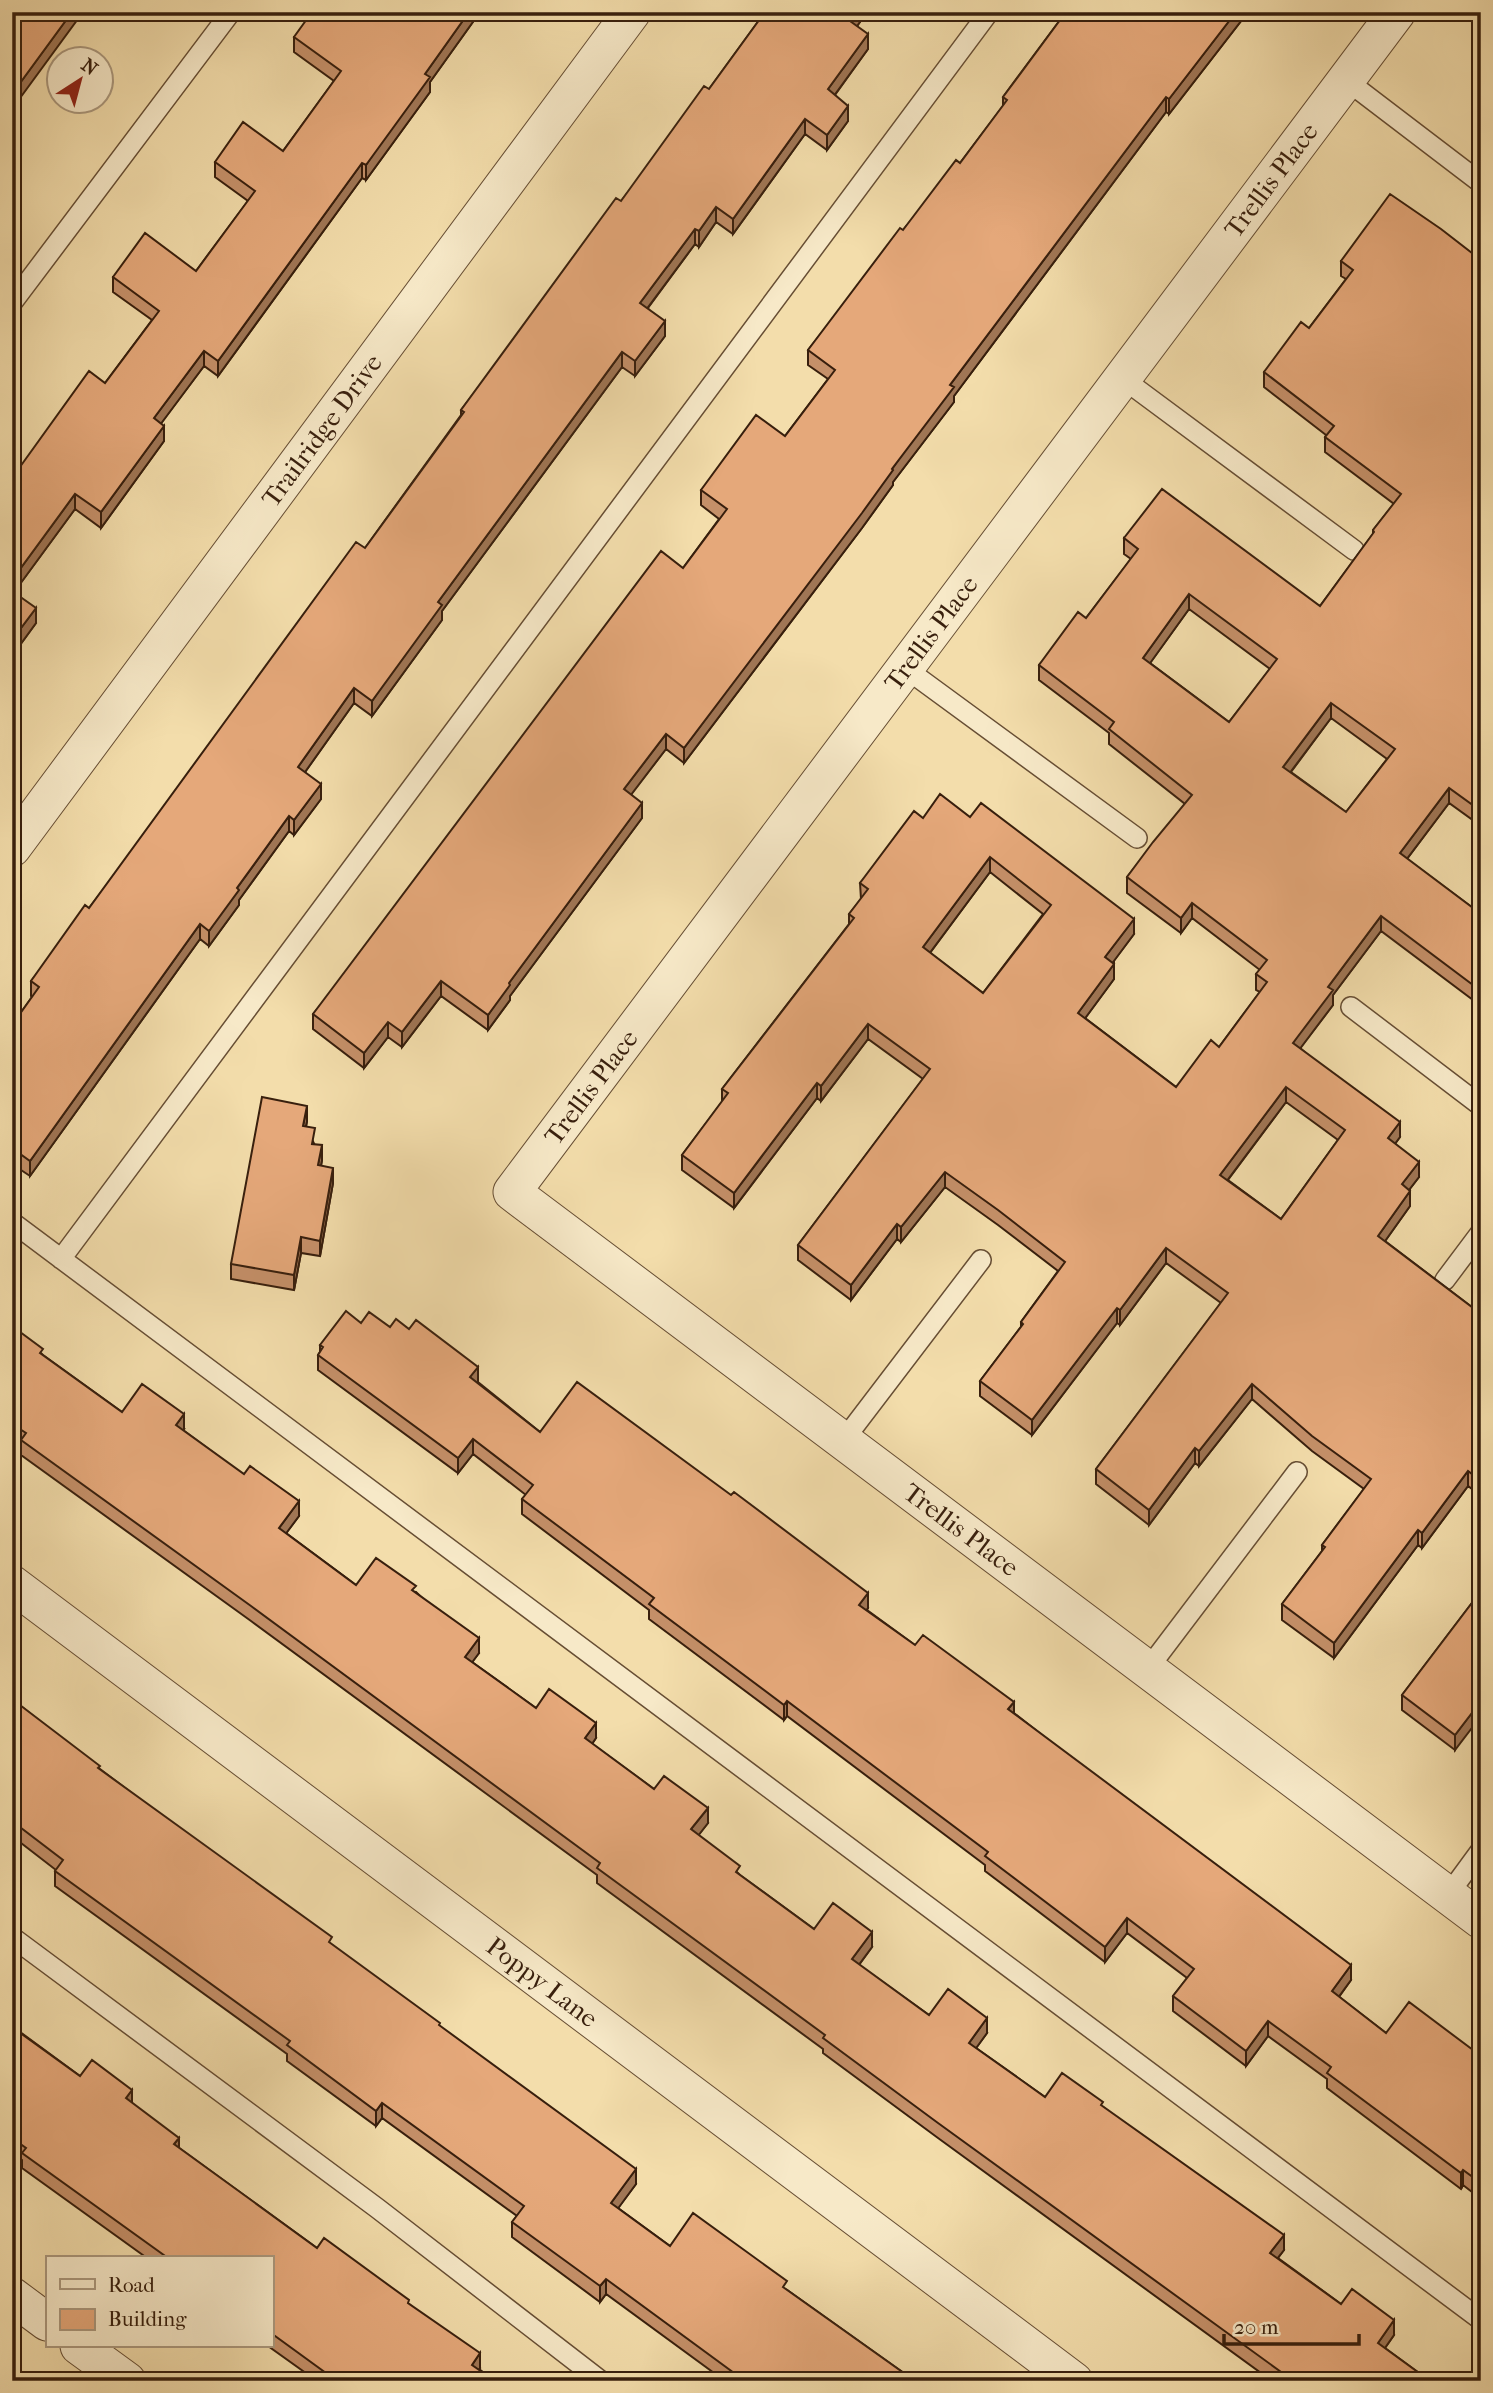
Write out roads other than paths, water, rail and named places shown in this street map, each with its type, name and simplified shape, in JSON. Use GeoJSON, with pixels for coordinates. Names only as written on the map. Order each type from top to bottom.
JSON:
{"type":"FeatureCollection","features":[{"type":"Feature","properties":{"kind":"street","name":"Trailridge Drive"},"geometry":{"type":"LineString","coordinates":[[12,848],[632,12]]}},
{"type":"Feature","properties":{"kind":"street","name":"Trellis Place"},"geometry":{"type":"LineString","coordinates":[[1397,12],[512,1192],[1481,1920]]}},
{"type":"Feature","properties":{"kind":"street","name":"Poppy Lane"},"geometry":{"type":"LineString","coordinates":[[12,1584],[1074,2381]]}},
{"type":"Feature","properties":{"kind":"street"},"geometry":{"type":"LineString","coordinates":[[12,2296],[46,2321]]}},
{"type":"Feature","properties":{"kind":"street"},"geometry":{"type":"LineString","coordinates":[[82,2348],[127,2381]]}},
{"type":"Feature","properties":{"kind":"lane"},"geometry":{"type":"LineString","coordinates":[[12,303],[231,12]]}},
{"type":"Feature","properties":{"kind":"lane"},"geometry":{"type":"LineString","coordinates":[[61,1259],[989,12]]}},
{"type":"Feature","properties":{"kind":"lane"},"geometry":{"type":"LineString","coordinates":[[1346,80],[1481,183]]}},
{"type":"Feature","properties":{"kind":"lane"},"geometry":{"type":"LineString","coordinates":[[1122,378],[1354,550]]}},
{"type":"Feature","properties":{"kind":"lane"},"geometry":{"type":"LineString","coordinates":[[905,668],[1137,838]]}},
{"type":"Feature","properties":{"kind":"lane"},"geometry":{"type":"LineString","coordinates":[[1351,1007],[1481,1106]]}},
{"type":"Feature","properties":{"kind":"lane"},"geometry":{"type":"LineString","coordinates":[[12,1222],[1481,2320]]}},
{"type":"Feature","properties":{"kind":"lane"},"geometry":{"type":"LineString","coordinates":[[1445,1280],[1481,1232]]}},
{"type":"Feature","properties":{"kind":"lane"},"geometry":{"type":"LineString","coordinates":[[843,1441],[981,1260]]}},
{"type":"Feature","properties":{"kind":"lane"},"geometry":{"type":"LineString","coordinates":[[1147,1670],[1297,1472]]}},
{"type":"Feature","properties":{"kind":"lane"},"geometry":{"type":"LineString","coordinates":[[1448,1895],[1481,1850]]}},
{"type":"Feature","properties":{"kind":"lane"},"geometry":{"type":"LineString","coordinates":[[12,1937],[377,2208],[601,2381]]}}]}
